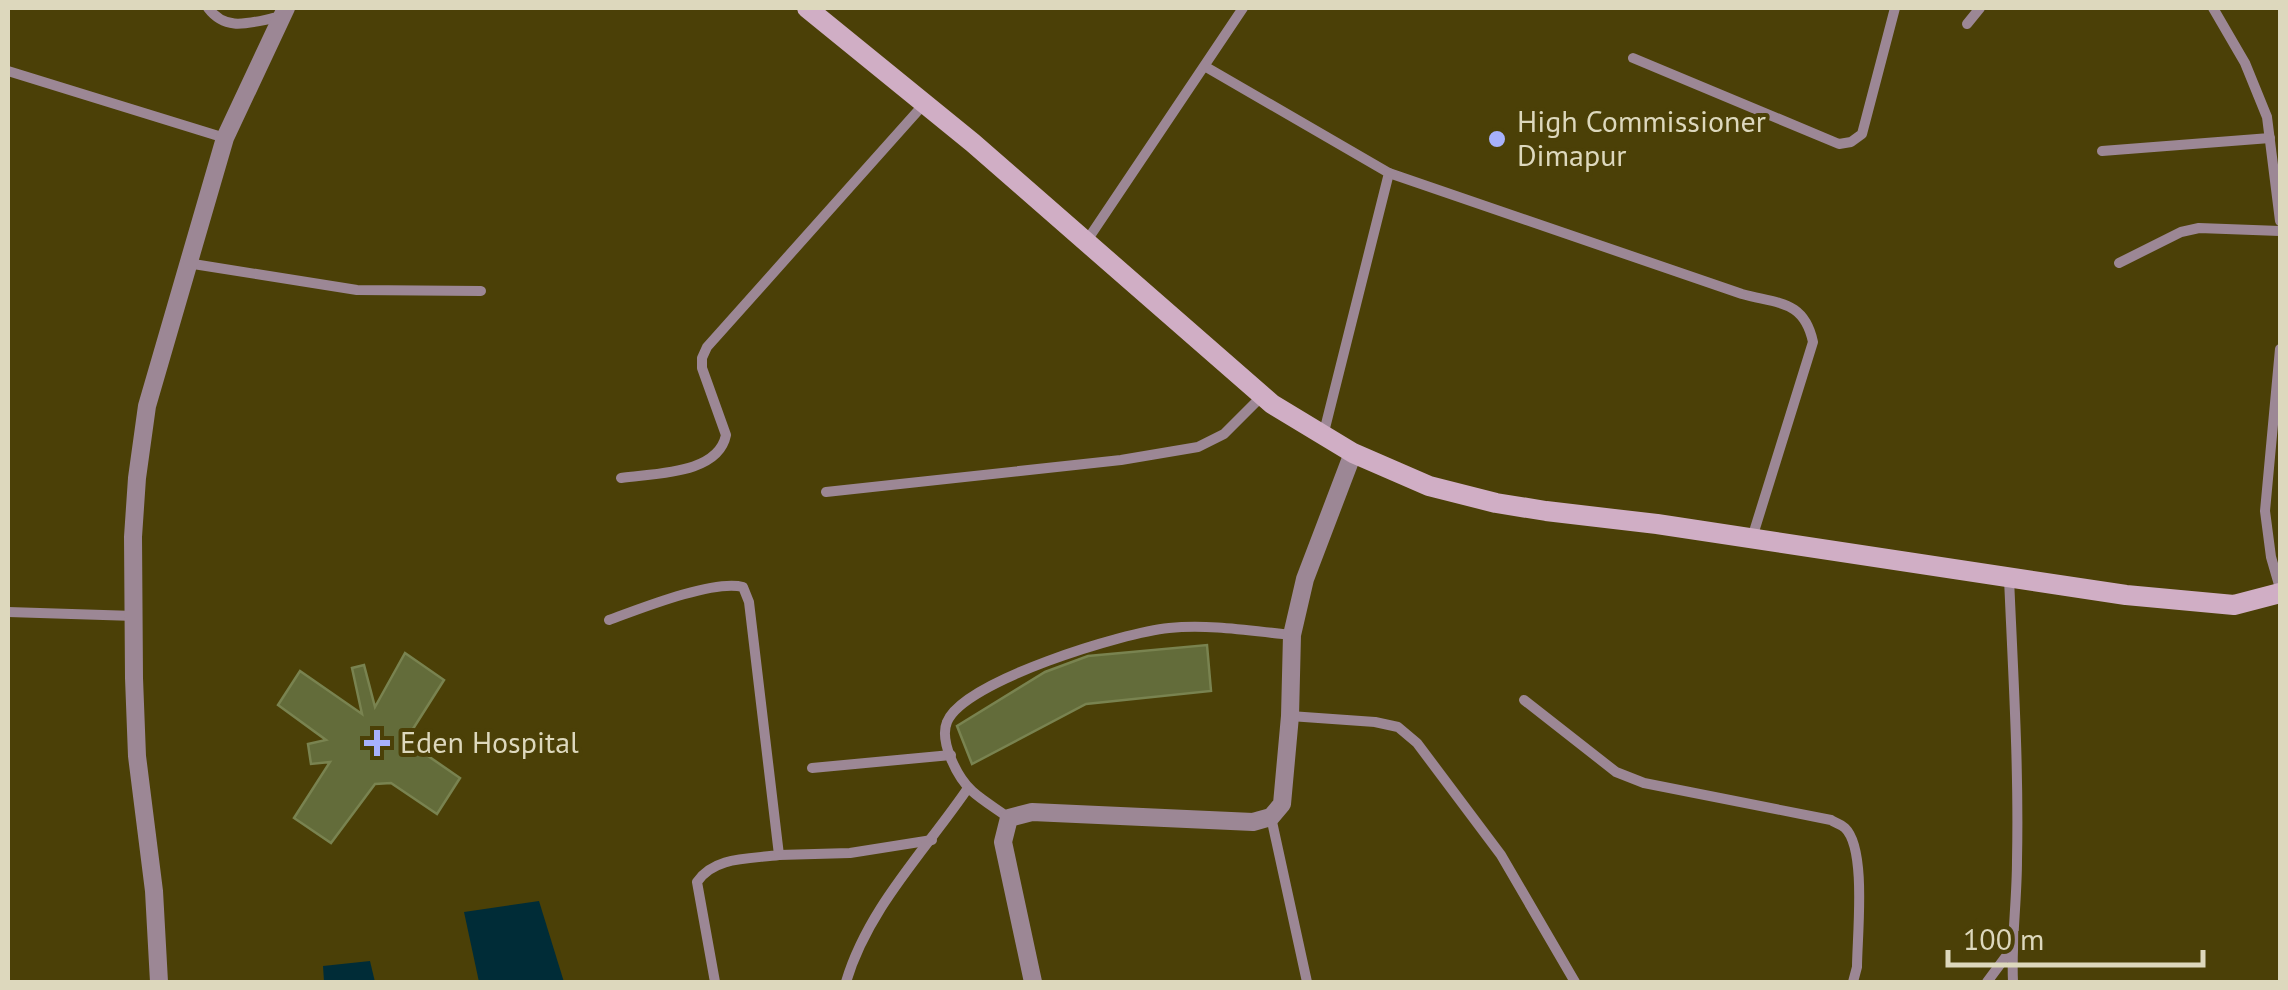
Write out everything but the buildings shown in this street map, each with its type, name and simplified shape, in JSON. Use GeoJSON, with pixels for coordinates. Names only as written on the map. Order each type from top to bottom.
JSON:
{"type":"FeatureCollection","features":[{"type":"Feature","properties":{"kind":"main road"},"geometry":{"type":"LineString","coordinates":[[807,8],[973,143],[1262,396],[1322,437],[1430,486],[1463,496],[2126,595],[2280,611]]}},
{"type":"Feature","properties":{"kind":"main road"},"geometry":{"type":"LineString","coordinates":[[2234,605],[2280,590]]}},
{"type":"Feature","properties":{"kind":"street"},"geometry":{"type":"LineString","coordinates":[[208,8],[220,22],[236,25],[283,12]]}},
{"type":"Feature","properties":{"kind":"street"},"geometry":{"type":"LineString","coordinates":[[1086,242],[1243,8]]}},
{"type":"Feature","properties":{"kind":"street"},"geometry":{"type":"LineString","coordinates":[[1633,58],[1839,144],[1851,142],[1862,134],[1895,8]]}},
{"type":"Feature","properties":{"kind":"street"},"geometry":{"type":"LineString","coordinates":[[1967,24],[1980,8]]}},
{"type":"Feature","properties":{"kind":"street"},"geometry":{"type":"LineString","coordinates":[[2213,8],[2245,63],[2267,117],[2280,221]]}},
{"type":"Feature","properties":{"kind":"street"},"geometry":{"type":"LineString","coordinates":[[159,982],[154,891],[137,756],[133,537],[147,406],[225,138],[283,12]]}},
{"type":"Feature","properties":{"kind":"street"},"geometry":{"type":"LineString","coordinates":[[1206,66],[1389,173],[1800,311],[1810,325],[1814,342],[1751,539]]}},
{"type":"Feature","properties":{"kind":"street"},"geometry":{"type":"LineString","coordinates":[[8,70],[225,138]]}},
{"type":"Feature","properties":{"kind":"street"},"geometry":{"type":"LineString","coordinates":[[621,478],[698,465],[717,454],[726,435],[702,368],[707,347],[924,104]]}},
{"type":"Feature","properties":{"kind":"street"},"geometry":{"type":"LineString","coordinates":[[2267,117],[2280,111]]}},
{"type":"Feature","properties":{"kind":"street"},"geometry":{"type":"LineString","coordinates":[[2102,152],[2270,138]]}},
{"type":"Feature","properties":{"kind":"street"},"geometry":{"type":"LineString","coordinates":[[1322,437],[1389,173]]}},
{"type":"Feature","properties":{"kind":"street"},"geometry":{"type":"LineString","coordinates":[[2119,262],[2180,232],[2199,228],[2280,231]]}},
{"type":"Feature","properties":{"kind":"street"},"geometry":{"type":"LineString","coordinates":[[188,262],[357,290],[481,290]]}},
{"type":"Feature","properties":{"kind":"street"},"geometry":{"type":"LineString","coordinates":[[2280,349],[2265,511],[2280,590]]}},
{"type":"Feature","properties":{"kind":"street"},"geometry":{"type":"LineString","coordinates":[[826,492],[1122,460],[1198,447],[1224,434],[1262,396]]}},
{"type":"Feature","properties":{"kind":"street"},"geometry":{"type":"LineString","coordinates":[[1009,818],[1032,812],[1234,823],[1271,817],[1282,804],[1286,786],[1292,635],[1305,579],[1353,453]]}},
{"type":"Feature","properties":{"kind":"street"},"geometry":{"type":"LineString","coordinates":[[2009,577],[2018,864],[2011,950],[2013,982]]}},
{"type":"Feature","properties":{"kind":"street"},"geometry":{"type":"LineString","coordinates":[[609,620],[730,584],[743,587],[749,602],[779,855]]}},
{"type":"Feature","properties":{"kind":"street"},"geometry":{"type":"LineString","coordinates":[[8,612],[135,616]]}},
{"type":"Feature","properties":{"kind":"street"},"geometry":{"type":"LineString","coordinates":[[1009,818],[968,788],[951,755],[944,741],[946,724],[954,709],[1014,675],[1111,640],[1168,628],[1212,627],[1292,635]]}},
{"type":"Feature","properties":{"kind":"street"},"geometry":{"type":"LineString","coordinates":[[1524,700],[1616,772],[1644,782],[1831,820],[1845,828],[1854,844],[1858,868],[1857,968],[1852,982]]}},
{"type":"Feature","properties":{"kind":"street"},"geometry":{"type":"LineString","coordinates":[[1290,716],[1398,727],[1417,742],[1501,856],[1575,982]]}},
{"type":"Feature","properties":{"kind":"street"},"geometry":{"type":"LineString","coordinates":[[812,768],[951,755]]}},
{"type":"Feature","properties":{"kind":"street"},"geometry":{"type":"LineString","coordinates":[[846,982],[854,956],[882,902],[933,840],[968,788]]}},
{"type":"Feature","properties":{"kind":"street"},"geometry":{"type":"LineString","coordinates":[[1271,817],[1307,982]]}},
{"type":"Feature","properties":{"kind":"street"},"geometry":{"type":"LineString","coordinates":[[1009,818],[1003,842],[1032,982]]}},
{"type":"Feature","properties":{"kind":"street"},"geometry":{"type":"LineString","coordinates":[[715,982],[697,882],[704,870],[716,864],[779,855],[850,853],[933,840]]}},
{"type":"Feature","properties":{"kind":"street"},"geometry":{"type":"LineString","coordinates":[[1987,982],[2011,950]]}},
{"type":"Feature","properties":{"kind":"water"},"geometry":{"type":"Polygon","coordinates":[[[539,901],[564,982],[479,982],[464,912],[539,901]]]}},
{"type":"Feature","properties":{"kind":"water"},"geometry":{"type":"Polygon","coordinates":[[[370,961],[375,982],[324,982],[323,966],[370,961]]]}},
{"type":"Feature","properties":{"kind":"place","name":"High Commissioner Dimapur"},"geometry":{"type":"Point","coordinates":[1497,139]}},
{"type":"Feature","properties":{"kind":"place","name":"Eden Hospital"},"geometry":{"type":"Point","coordinates":[377,743]}}]}
